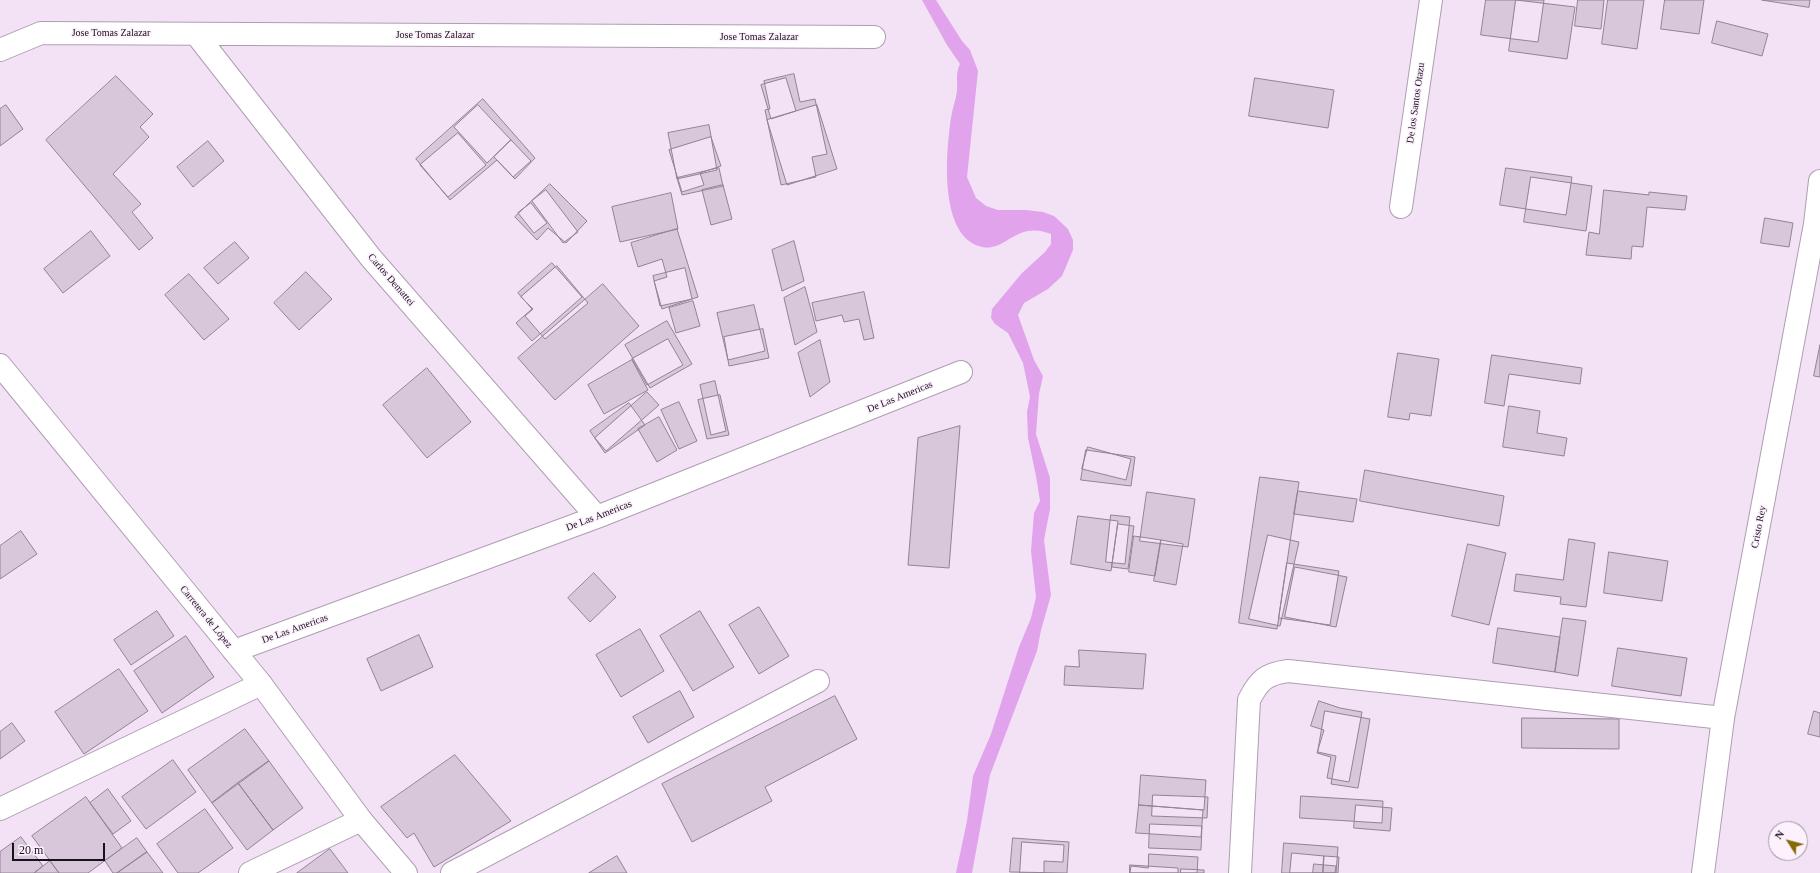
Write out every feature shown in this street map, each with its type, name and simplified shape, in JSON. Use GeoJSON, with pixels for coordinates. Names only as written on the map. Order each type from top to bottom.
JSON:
{"type":"FeatureCollection","features":[{"type":"Feature","properties":{"kind":"street","name":"De los Santos Otazu"},"geometry":{"type":"LineString","coordinates":[[1401,206],[1431,0]]}},
{"type":"Feature","properties":{"kind":"street","name":"Jose Tomas Zalazar"},"geometry":{"type":"LineString","coordinates":[[0,50],[41,33],[874,37]]}},
{"type":"Feature","properties":{"kind":"street","name":"Carlos Demattei"},"geometry":{"type":"LineString","coordinates":[[196,34],[371,258],[597,517]]}},
{"type":"Feature","properties":{"kind":"street","name":"Cristo Rey"},"geometry":{"type":"LineString","coordinates":[[1703,873],[1723,718],[1813,232],[1820,182]]}},
{"type":"Feature","properties":{"kind":"street","name":"Carretera de López"},"geometry":{"type":"LineString","coordinates":[[0,365],[261,684],[361,820],[406,873]]}},
{"type":"Feature","properties":{"kind":"street","name":"De Las Americas"},"geometry":{"type":"LineString","coordinates":[[234,651],[597,517],[961,372]]}},
{"type":"Feature","properties":{"kind":"street"},"geometry":{"type":"LineString","coordinates":[[1240,873],[1249,700],[1257,684],[1273,673],[1288,671],[1723,718]]}},
{"type":"Feature","properties":{"kind":"street"},"geometry":{"type":"LineString","coordinates":[[452,873],[818,681]]}},
{"type":"Feature","properties":{"kind":"street"},"geometry":{"type":"LineString","coordinates":[[0,809],[261,684]]}},
{"type":"Feature","properties":{"kind":"street"},"geometry":{"type":"LineString","coordinates":[[250,873],[361,820]]}},
{"type":"Feature","properties":{"kind":"shaded area"},"geometry":{"type":"Polygon","coordinates":[[[922,0],[936,0],[962,41],[970,50],[978,71],[967,177],[976,198],[986,206],[998,210],[1026,210],[1043,212],[1054,216],[1068,229],[1073,240],[1073,250],[1062,276],[1048,289],[1024,303],[1018,315],[1034,360],[1043,376],[1039,394],[1036,434],[1050,478],[1050,509],[1044,540],[1051,595],[1041,630],[1037,651],[990,775],[972,873],[956,873],[967,821],[973,776],[991,734],[1019,647],[1031,618],[1036,597],[1031,551],[1034,513],[1040,501],[1028,438],[1027,412],[1030,397],[1023,363],[1008,333],[995,324],[991,318],[992,309],[1022,273],[1045,252],[1051,244],[1051,234],[1039,231],[1029,231],[1020,233],[998,245],[982,247],[968,240],[958,227],[952,210],[948,191],[947,171],[949,133],[957,87],[957,74],[960,64],[947,45],[922,0]]]}},
{"type":"Feature","properties":{"kind":"building"},"geometry":{"type":"Polygon","coordinates":[[[1486,0],[1544,0],[1538,42],[1481,35],[1486,0]]]}},
{"type":"Feature","properties":{"kind":"building"},"geometry":{"type":"Polygon","coordinates":[[[1516,0],[1575,7],[1567,59],[1509,51],[1516,0]]]}},
{"type":"Feature","properties":{"kind":"building"},"geometry":{"type":"Polygon","coordinates":[[[1578,0],[1604,0],[1601,29],[1575,26],[1578,0]]]}},
{"type":"Feature","properties":{"kind":"building"},"geometry":{"type":"Polygon","coordinates":[[[1608,0],[1644,0],[1637,49],[1602,44],[1608,0]]]}},
{"type":"Feature","properties":{"kind":"building"},"geometry":{"type":"Polygon","coordinates":[[[1665,0],[1704,0],[1699,34],[1661,29],[1665,0]]]}},
{"type":"Feature","properties":{"kind":"building"},"geometry":{"type":"Polygon","coordinates":[[[1762,0],[1810,0],[1809,7],[1762,0]]]}},
{"type":"Feature","properties":{"kind":"building"},"geometry":{"type":"Polygon","coordinates":[[[1717,21],[1768,34],[1762,56],[1712,43],[1717,21]]]}},
{"type":"Feature","properties":{"kind":"building"},"geometry":{"type":"Polygon","coordinates":[[[794,74],[800,102],[815,99],[827,154],[812,157],[816,177],[781,185],[765,110],[770,109],[764,81],[794,74]]]}},
{"type":"Feature","properties":{"kind":"building"},"geometry":{"type":"Polygon","coordinates":[[[116,76],[153,114],[140,127],[149,137],[113,174],[141,204],[132,212],[153,238],[139,250],[46,140],[116,76]]]}},
{"type":"Feature","properties":{"kind":"building"},"geometry":{"type":"Polygon","coordinates":[[[786,78],[796,111],[771,119],[761,85],[786,78]]]}},
{"type":"Feature","properties":{"kind":"building"},"geometry":{"type":"Polygon","coordinates":[[[1255,78],[1334,90],[1328,128],[1249,116],[1255,78]]]}},
{"type":"Feature","properties":{"kind":"building"},"geometry":{"type":"Polygon","coordinates":[[[483,99],[535,158],[515,179],[497,160],[450,200],[416,159],[483,99]]]}},
{"type":"Feature","properties":{"kind":"building"},"geometry":{"type":"Polygon","coordinates":[[[6,105],[23,129],[0,146],[0,109],[6,105]]]}},
{"type":"Feature","properties":{"kind":"building"},"geometry":{"type":"Polygon","coordinates":[[[478,105],[511,140],[487,163],[454,127],[478,105]]]}},
{"type":"Feature","properties":{"kind":"building"},"geometry":{"type":"Polygon","coordinates":[[[817,105],[837,169],[787,185],[767,120],[817,105]]]}},
{"type":"Feature","properties":{"kind":"building"},"geometry":{"type":"Polygon","coordinates":[[[709,125],[717,170],[677,179],[668,133],[709,125]]]}},
{"type":"Feature","properties":{"kind":"building"},"geometry":{"type":"Polygon","coordinates":[[[458,133],[486,165],[448,197],[420,165],[458,133]]]}},
{"type":"Feature","properties":{"kind":"building"},"geometry":{"type":"Polygon","coordinates":[[[711,137],[721,166],[700,173],[704,185],[682,192],[669,150],[711,137]]]}},
{"type":"Feature","properties":{"kind":"building"},"geometry":{"type":"Polygon","coordinates":[[[511,140],[531,161],[513,177],[494,157],[511,140]]]}},
{"type":"Feature","properties":{"kind":"building"},"geometry":{"type":"Polygon","coordinates":[[[208,141],[224,161],[193,187],[177,167],[208,141]]]}},
{"type":"Feature","properties":{"kind":"building"},"geometry":{"type":"Polygon","coordinates":[[[719,168],[723,186],[682,195],[677,178],[719,168]]]}},
{"type":"Feature","properties":{"kind":"building"},"geometry":{"type":"Polygon","coordinates":[[[1506,168],[1572,177],[1566,215],[1500,205],[1506,168]]]}},
{"type":"Feature","properties":{"kind":"building"},"geometry":{"type":"Polygon","coordinates":[[[1531,177],[1592,186],[1586,231],[1524,222],[1531,177]]]}},
{"type":"Feature","properties":{"kind":"building"},"geometry":{"type":"Polygon","coordinates":[[[550,184],[587,221],[566,243],[548,228],[537,240],[515,217],[550,184]]]}},
{"type":"Feature","properties":{"kind":"building"},"geometry":{"type":"Polygon","coordinates":[[[723,185],[732,219],[711,225],[702,190],[723,185]]]}},
{"type":"Feature","properties":{"kind":"building"},"geometry":{"type":"Polygon","coordinates":[[[546,190],[578,232],[563,243],[532,201],[546,190]]]}},
{"type":"Feature","properties":{"kind":"building"},"geometry":{"type":"Polygon","coordinates":[[[1604,190],[1649,195],[1649,192],[1687,196],[1685,210],[1647,207],[1643,247],[1632,246],[1631,259],[1586,255],[1589,232],[1599,234],[1604,190]]]}},
{"type":"Feature","properties":{"kind":"building"},"geometry":{"type":"Polygon","coordinates":[[[671,193],[678,229],[620,242],[612,207],[671,193]]]}},
{"type":"Feature","properties":{"kind":"building"},"geometry":{"type":"Polygon","coordinates":[[[531,203],[547,223],[534,233],[518,213],[531,203]]]}},
{"type":"Feature","properties":{"kind":"building"},"geometry":{"type":"Polygon","coordinates":[[[1765,218],[1793,223],[1789,247],[1761,243],[1765,218]]]}},
{"type":"Feature","properties":{"kind":"building"},"geometry":{"type":"Polygon","coordinates":[[[677,229],[698,297],[662,309],[654,281],[667,277],[662,259],[638,267],[631,243],[677,229]]]}},
{"type":"Feature","properties":{"kind":"building"},"geometry":{"type":"Polygon","coordinates":[[[91,231],[110,256],[63,293],[44,269],[91,231]]]}},
{"type":"Feature","properties":{"kind":"building"},"geometry":{"type":"Polygon","coordinates":[[[794,241],[804,281],[782,291],[772,250],[794,241]]]}},
{"type":"Feature","properties":{"kind":"building"},"geometry":{"type":"Polygon","coordinates":[[[235,242],[249,258],[218,284],[204,268],[235,242]]]}},
{"type":"Feature","properties":{"kind":"building"},"geometry":{"type":"Polygon","coordinates":[[[552,263],[582,297],[532,341],[516,323],[532,309],[518,293],[552,263]]]}},
{"type":"Feature","properties":{"kind":"building"},"geometry":{"type":"Polygon","coordinates":[[[557,266],[588,303],[545,339],[525,316],[533,309],[521,297],[557,266]]]}},
{"type":"Feature","properties":{"kind":"building"},"geometry":{"type":"Polygon","coordinates":[[[685,268],[692,299],[660,306],[653,276],[685,268]]]}},
{"type":"Feature","properties":{"kind":"building"},"geometry":{"type":"Polygon","coordinates":[[[306,272],[332,299],[299,330],[274,303],[306,272]]]}},
{"type":"Feature","properties":{"kind":"building"},"geometry":{"type":"Polygon","coordinates":[[[189,274],[229,319],[204,340],[165,295],[189,274]]]}},
{"type":"Feature","properties":{"kind":"building"},"geometry":{"type":"Polygon","coordinates":[[[603,284],[639,326],[555,400],[518,358],[603,284]]]}},
{"type":"Feature","properties":{"kind":"building"},"geometry":{"type":"Polygon","coordinates":[[[805,287],[817,332],[795,345],[784,298],[805,287]]]}},
{"type":"Feature","properties":{"kind":"building"},"geometry":{"type":"Polygon","coordinates":[[[864,292],[874,338],[864,340],[859,319],[844,322],[842,315],[816,321],[812,303],[864,292]]]}},
{"type":"Feature","properties":{"kind":"building"},"geometry":{"type":"Polygon","coordinates":[[[693,301],[700,326],[676,333],[669,308],[693,301]]]}},
{"type":"Feature","properties":{"kind":"building"},"geometry":{"type":"Polygon","coordinates":[[[754,305],[765,351],[728,360],[717,313],[754,305]]]}},
{"type":"Feature","properties":{"kind":"building"},"geometry":{"type":"Polygon","coordinates":[[[667,321],[692,364],[650,388],[625,345],[667,321]]]}},
{"type":"Feature","properties":{"kind":"building"},"geometry":{"type":"Polygon","coordinates":[[[763,329],[769,358],[729,366],[724,337],[763,329]]]}},
{"type":"Feature","properties":{"kind":"building"},"geometry":{"type":"Polygon","coordinates":[[[668,339],[683,365],[647,385],[632,359],[668,339]]]}},
{"type":"Feature","properties":{"kind":"building"},"geometry":{"type":"Polygon","coordinates":[[[820,340],[830,382],[810,397],[798,353],[820,340]]]}},
{"type":"Feature","properties":{"kind":"building"},"geometry":{"type":"Polygon","coordinates":[[[1820,345],[1820,377],[1814,376],[1820,345]]]}},
{"type":"Feature","properties":{"kind":"building"},"geometry":{"type":"Polygon","coordinates":[[[1398,353],[1439,359],[1431,416],[1410,413],[1409,420],[1388,417],[1398,353]]]}},
{"type":"Feature","properties":{"kind":"building"},"geometry":{"type":"Polygon","coordinates":[[[1492,355],[1582,368],[1580,384],[1509,374],[1504,406],[1485,403],[1492,355]]]}},
{"type":"Feature","properties":{"kind":"building"},"geometry":{"type":"Polygon","coordinates":[[[632,360],[648,390],[604,414],[588,385],[632,360]]]}},
{"type":"Feature","properties":{"kind":"building"},"geometry":{"type":"Polygon","coordinates":[[[427,368],[471,422],[427,458],[383,405],[427,368]]]}},
{"type":"Feature","properties":{"kind":"building"},"geometry":{"type":"Polygon","coordinates":[[[715,381],[726,431],[711,435],[700,385],[715,381]]]}},
{"type":"Feature","properties":{"kind":"building"},"geometry":{"type":"Polygon","coordinates":[[[647,392],[659,405],[606,451],[595,438],[647,392]]]}},
{"type":"Feature","properties":{"kind":"building"},"geometry":{"type":"Polygon","coordinates":[[[720,395],[729,435],[707,439],[698,400],[720,395]]]}},
{"type":"Feature","properties":{"kind":"building"},"geometry":{"type":"Polygon","coordinates":[[[679,402],[697,441],[679,449],[661,410],[679,402]]]}},
{"type":"Feature","properties":{"kind":"building"},"geometry":{"type":"Polygon","coordinates":[[[629,403],[645,425],[605,453],[590,431],[629,403]]]}},
{"type":"Feature","properties":{"kind":"building"},"geometry":{"type":"Polygon","coordinates":[[[1509,406],[1540,411],[1537,433],[1567,438],[1564,456],[1503,447],[1509,406]]]}},
{"type":"Feature","properties":{"kind":"building"},"geometry":{"type":"Polygon","coordinates":[[[659,417],[677,450],[657,462],[638,429],[659,417]]]}},
{"type":"Feature","properties":{"kind":"building"},"geometry":{"type":"Polygon","coordinates":[[[960,426],[949,568],[908,565],[918,438],[960,426]]]}},
{"type":"Feature","properties":{"kind":"building"},"geometry":{"type":"Polygon","coordinates":[[[1088,447],[1131,459],[1126,480],[1082,469],[1088,447]]]}},
{"type":"Feature","properties":{"kind":"building"},"geometry":{"type":"Polygon","coordinates":[[[1086,450],[1135,457],[1131,486],[1081,480],[1086,450]]]}},
{"type":"Feature","properties":{"kind":"building"},"geometry":{"type":"Polygon","coordinates":[[[1365,470],[1504,496],[1499,526],[1360,501],[1365,470]]]}},
{"type":"Feature","properties":{"kind":"building"},"geometry":{"type":"Polygon","coordinates":[[[1260,477],[1299,482],[1277,629],[1239,623],[1260,477]]]}},
{"type":"Feature","properties":{"kind":"building"},"geometry":{"type":"Polygon","coordinates":[[[1298,491],[1357,499],[1353,522],[1294,514],[1298,491]]]}},
{"type":"Feature","properties":{"kind":"building"},"geometry":{"type":"Polygon","coordinates":[[[1147,492],[1195,499],[1188,547],[1140,541],[1147,492]]]}},
{"type":"Feature","properties":{"kind":"building"},"geometry":{"type":"Polygon","coordinates":[[[1111,515],[1130,517],[1125,564],[1106,562],[1111,515]]]}},
{"type":"Feature","properties":{"kind":"building"},"geometry":{"type":"Polygon","coordinates":[[[1078,516],[1118,521],[1111,571],[1071,564],[1078,516]]]}},
{"type":"Feature","properties":{"kind":"building"},"geometry":{"type":"Polygon","coordinates":[[[1118,524],[1134,526],[1128,569],[1112,567],[1118,524]]]}},
{"type":"Feature","properties":{"kind":"building"},"geometry":{"type":"Polygon","coordinates":[[[21,531],[37,554],[0,579],[0,546],[21,531]]]}},
{"type":"Feature","properties":{"kind":"building"},"geometry":{"type":"Polygon","coordinates":[[[1268,535],[1299,542],[1280,626],[1249,619],[1268,535]]]}},
{"type":"Feature","properties":{"kind":"building"},"geometry":{"type":"Polygon","coordinates":[[[1134,536],[1161,540],[1155,576],[1129,572],[1134,536]]]}},
{"type":"Feature","properties":{"kind":"building"},"geometry":{"type":"Polygon","coordinates":[[[1569,539],[1595,543],[1586,607],[1560,604],[1561,597],[1514,591],[1516,574],[1563,580],[1569,539]]]}},
{"type":"Feature","properties":{"kind":"building"},"geometry":{"type":"Polygon","coordinates":[[[1161,540],[1183,544],[1176,585],[1154,581],[1161,540]]]}},
{"type":"Feature","properties":{"kind":"building"},"geometry":{"type":"Polygon","coordinates":[[[1468,544],[1506,553],[1489,625],[1452,616],[1468,544]]]}},
{"type":"Feature","properties":{"kind":"building"},"geometry":{"type":"Polygon","coordinates":[[[1609,552],[1668,561],[1662,601],[1604,593],[1609,552]]]}},
{"type":"Feature","properties":{"kind":"building"},"geometry":{"type":"Polygon","coordinates":[[[1287,563],[1339,571],[1330,625],[1279,618],[1287,563]]]}},
{"type":"Feature","properties":{"kind":"building"},"geometry":{"type":"Polygon","coordinates":[[[1295,567],[1347,577],[1336,627],[1285,617],[1295,567]]]}},
{"type":"Feature","properties":{"kind":"building"},"geometry":{"type":"Polygon","coordinates":[[[594,573],[616,597],[590,622],[568,598],[594,573]]]}},
{"type":"Feature","properties":{"kind":"building"},"geometry":{"type":"Polygon","coordinates":[[[759,607],[789,656],[759,674],[729,625],[759,607]]]}},
{"type":"Feature","properties":{"kind":"building"},"geometry":{"type":"Polygon","coordinates":[[[157,611],[174,636],[131,665],[114,640],[157,611]]]}},
{"type":"Feature","properties":{"kind":"building"},"geometry":{"type":"Polygon","coordinates":[[[700,611],[734,667],[693,691],[660,636],[700,611]]]}},
{"type":"Feature","properties":{"kind":"building"},"geometry":{"type":"Polygon","coordinates":[[[1563,618],[1586,621],[1578,676],[1555,672],[1563,618]]]}},
{"type":"Feature","properties":{"kind":"building"},"geometry":{"type":"Polygon","coordinates":[[[1498,628],[1560,637],[1555,672],[1493,663],[1498,628]]]}},
{"type":"Feature","properties":{"kind":"building"},"geometry":{"type":"Polygon","coordinates":[[[640,629],[664,671],[621,697],[596,655],[640,629]]]}},
{"type":"Feature","properties":{"kind":"building"},"geometry":{"type":"Polygon","coordinates":[[[419,635],[433,667],[381,691],[367,659],[419,635]]]}},
{"type":"Feature","properties":{"kind":"building"},"geometry":{"type":"Polygon","coordinates":[[[186,636],[214,677],[162,713],[134,671],[186,636]]]}},
{"type":"Feature","properties":{"kind":"building"},"geometry":{"type":"Polygon","coordinates":[[[1618,648],[1687,658],[1681,696],[1612,686],[1618,648]]]}},
{"type":"Feature","properties":{"kind":"building"},"geometry":{"type":"Polygon","coordinates":[[[1079,650],[1146,654],[1143,689],[1064,685],[1065,666],[1079,667],[1079,650]]]}},
{"type":"Feature","properties":{"kind":"building"},"geometry":{"type":"Polygon","coordinates":[[[119,669],[148,711],[84,754],[55,712],[119,669]]]}},
{"type":"Feature","properties":{"kind":"building"},"geometry":{"type":"Polygon","coordinates":[[[680,691],[694,717],[648,743],[633,717],[680,691]]]}},
{"type":"Feature","properties":{"kind":"building"},"geometry":{"type":"Polygon","coordinates":[[[835,696],[857,739],[765,787],[772,801],[692,842],[662,784],[835,696]]]}},
{"type":"Feature","properties":{"kind":"building"},"geometry":{"type":"Polygon","coordinates":[[[1319,701],[1340,708],[1362,712],[1349,782],[1327,778],[1331,757],[1317,753],[1324,730],[1311,726],[1319,701]]]}},
{"type":"Feature","properties":{"kind":"building"},"geometry":{"type":"Polygon","coordinates":[[[1325,711],[1370,719],[1358,788],[1331,784],[1336,756],[1318,752],[1325,711]]]}},
{"type":"Feature","properties":{"kind":"building"},"geometry":{"type":"Polygon","coordinates":[[[1814,711],[1820,713],[1820,737],[1808,734],[1814,711]]]}},
{"type":"Feature","properties":{"kind":"building"},"geometry":{"type":"Polygon","coordinates":[[[1522,718],[1619,719],[1619,749],[1522,748],[1522,718]]]}},
{"type":"Feature","properties":{"kind":"building"},"geometry":{"type":"Polygon","coordinates":[[[12,723],[25,741],[0,759],[0,732],[12,723]]]}},
{"type":"Feature","properties":{"kind":"building"},"geometry":{"type":"Polygon","coordinates":[[[245,729],[269,761],[212,803],[188,770],[245,729]]]}},
{"type":"Feature","properties":{"kind":"building"},"geometry":{"type":"Polygon","coordinates":[[[455,755],[511,821],[434,867],[414,833],[407,838],[381,807],[455,755]]]}},
{"type":"Feature","properties":{"kind":"building"},"geometry":{"type":"Polygon","coordinates":[[[173,760],[196,792],[146,829],[122,797],[173,760]]]}},
{"type":"Feature","properties":{"kind":"building"},"geometry":{"type":"Polygon","coordinates":[[[269,761],[303,808],[273,830],[238,783],[269,761]]]}},
{"type":"Feature","properties":{"kind":"building"},"geometry":{"type":"Polygon","coordinates":[[[1141,775],[1206,780],[1204,810],[1139,805],[1141,775]]]}},
{"type":"Feature","properties":{"kind":"building"},"geometry":{"type":"Polygon","coordinates":[[[238,783],[273,830],[247,850],[212,803],[238,783]]]}},
{"type":"Feature","properties":{"kind":"building"},"geometry":{"type":"Polygon","coordinates":[[[108,789],[131,821],[113,834],[90,803],[108,789]]]}},
{"type":"Feature","properties":{"kind":"building"},"geometry":{"type":"Polygon","coordinates":[[[1153,795],[1208,797],[1207,818],[1152,816],[1153,795]]]}},
{"type":"Feature","properties":{"kind":"building"},"geometry":{"type":"Polygon","coordinates":[[[1301,796],[1383,801],[1382,823],[1300,818],[1301,796]]]}},
{"type":"Feature","properties":{"kind":"building"},"geometry":{"type":"Polygon","coordinates":[[[86,797],[122,848],[88,873],[59,873],[32,836],[86,797]]]}},
{"type":"Feature","properties":{"kind":"building"},"geometry":{"type":"Polygon","coordinates":[[[1139,805],[1203,810],[1201,837],[1136,833],[1139,805]]]}},
{"type":"Feature","properties":{"kind":"building"},"geometry":{"type":"Polygon","coordinates":[[[1356,805],[1392,808],[1390,831],[1354,828],[1356,805]]]}},
{"type":"Feature","properties":{"kind":"building"},"geometry":{"type":"Polygon","coordinates":[[[205,809],[233,848],[198,873],[178,873],[157,844],[205,809]]]}},
{"type":"Feature","properties":{"kind":"building"},"geometry":{"type":"Polygon","coordinates":[[[1150,824],[1202,826],[1201,850],[1149,848],[1150,824]]]}},
{"type":"Feature","properties":{"kind":"building"},"geometry":{"type":"Polygon","coordinates":[[[21,837],[43,866],[34,873],[0,873],[0,852],[21,837]]]}},
{"type":"Feature","properties":{"kind":"building"},"geometry":{"type":"Polygon","coordinates":[[[137,838],[147,852],[117,873],[113,873],[105,861],[137,838]]]}},
{"type":"Feature","properties":{"kind":"building"},"geometry":{"type":"Polygon","coordinates":[[[1013,838],[1069,842],[1067,873],[1010,872],[1013,838]]]}},
{"type":"Feature","properties":{"kind":"building"},"geometry":{"type":"Polygon","coordinates":[[[1022,842],[1064,845],[1063,862],[1044,861],[1044,873],[1020,873],[1022,842]]]}},
{"type":"Feature","properties":{"kind":"building"},"geometry":{"type":"Polygon","coordinates":[[[1284,843],[1338,847],[1336,873],[1282,873],[1284,843]]]}},
{"type":"Feature","properties":{"kind":"building"},"geometry":{"type":"Polygon","coordinates":[[[330,849],[348,873],[297,873],[330,849]]]}},
{"type":"Feature","properties":{"kind":"building"},"geometry":{"type":"Polygon","coordinates":[[[147,852],[163,873],[117,873],[147,852]]]}},
{"type":"Feature","properties":{"kind":"building"},"geometry":{"type":"Polygon","coordinates":[[[1292,853],[1324,856],[1323,873],[1290,873],[1292,853]]]}},
{"type":"Feature","properties":{"kind":"building"},"geometry":{"type":"Polygon","coordinates":[[[1149,854],[1198,857],[1197,873],[1130,873],[1131,866],[1148,868],[1149,854]]]}},
{"type":"Feature","properties":{"kind":"building"},"geometry":{"type":"Polygon","coordinates":[[[617,856],[627,873],[589,873],[617,856]]]}},
{"type":"Feature","properties":{"kind":"building"},"geometry":{"type":"Polygon","coordinates":[[[1324,856],[1339,857],[1338,873],[1323,873],[1324,856]]]}},
{"type":"Feature","properties":{"kind":"building"},"geometry":{"type":"Polygon","coordinates":[[[50,861],[59,873],[34,873],[43,866],[50,861]]]}},
{"type":"Feature","properties":{"kind":"building"},"geometry":{"type":"Polygon","coordinates":[[[1314,864],[1336,866],[1335,873],[1313,873],[1314,864]]]}},
{"type":"Feature","properties":{"kind":"building"},"geometry":{"type":"Polygon","coordinates":[[[1130,865],[1178,868],[1178,873],[1130,873],[1130,865]]]}},
{"type":"Feature","properties":{"kind":"building"},"geometry":{"type":"Polygon","coordinates":[[[1181,869],[1204,870],[1204,873],[1181,873],[1181,869]]]}}]}
